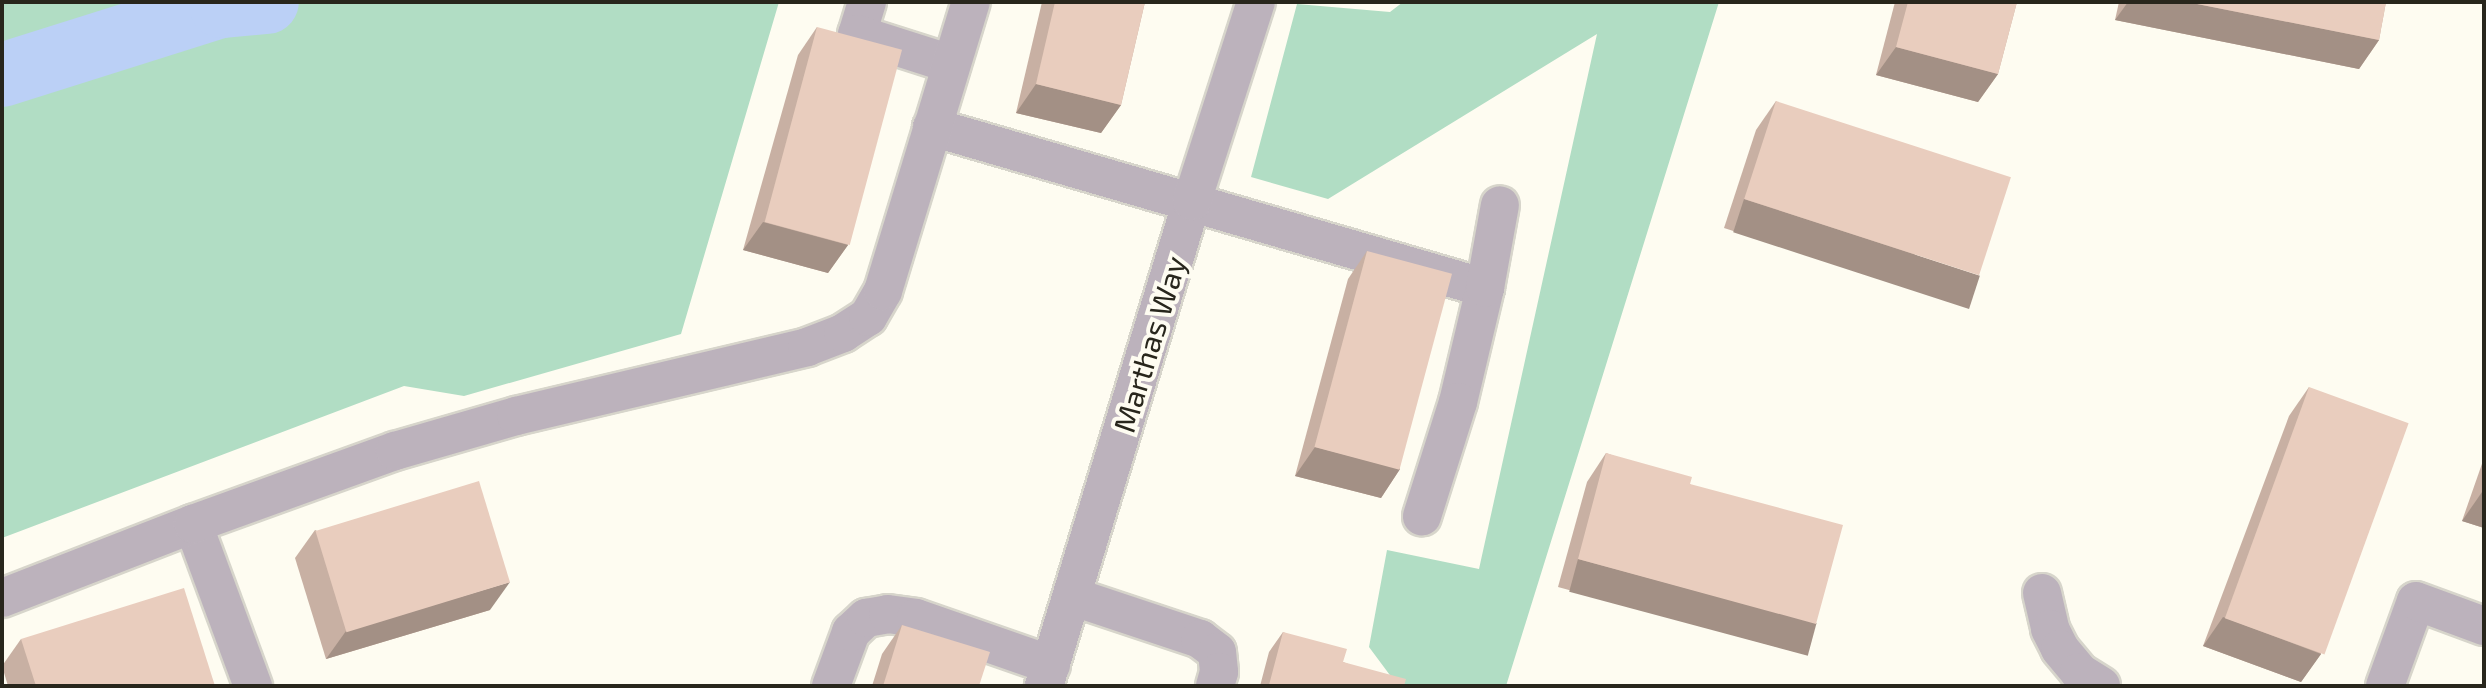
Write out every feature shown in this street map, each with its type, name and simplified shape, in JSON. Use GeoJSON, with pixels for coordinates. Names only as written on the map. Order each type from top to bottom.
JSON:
{"type":"FeatureCollection","features":[{"type":"Feature","properties":{"kind":"street"},"geometry":{"type":"LineString","coordinates":[[867,2],[857,34],[951,64]]}},
{"type":"Feature","properties":{"kind":"street"},"geometry":{"type":"LineString","coordinates":[[2,598],[395,451],[516,416],[807,347],[843,333],[868,317],[883,291],[971,2]]}},
{"type":"Feature","properties":{"kind":"street","name":"Marthas Way"},"geometry":{"type":"LineString","coordinates":[[1048,676],[1192,201],[1256,2]]}},
{"type":"Feature","properties":{"kind":"street"},"geometry":{"type":"LineString","coordinates":[[932,127],[1485,288]]}},
{"type":"Feature","properties":{"kind":"street"},"geometry":{"type":"LineString","coordinates":[[1422,516],[1458,402],[1485,288],[1500,205]]}},
{"type":"Feature","properties":{"kind":"street"},"geometry":{"type":"LineString","coordinates":[[193,524],[253,686]]}},
{"type":"Feature","properties":{"kind":"street"},"geometry":{"type":"LineString","coordinates":[[2042,593],[2050,629],[2060,649],[2079,672],[2101,686]]}},
{"type":"Feature","properties":{"kind":"street"},"geometry":{"type":"LineString","coordinates":[[1074,597],[1200,639],[1217,652],[1219,672],[1215,686]]}},
{"type":"Feature","properties":{"kind":"street"},"geometry":{"type":"LineString","coordinates":[[2385,686],[2416,601],[2484,626]]}},
{"type":"Feature","properties":{"kind":"street"},"geometry":{"type":"LineString","coordinates":[[831,686],[851,632],[866,618],[888,614],[916,618],[1048,676]]}},
{"type":"Feature","properties":{"kind":"green space"},"geometry":{"type":"Polygon","coordinates":[[[2,2],[779,2],[681,334],[464,396],[404,386],[2,538],[2,2]]]}},
{"type":"Feature","properties":{"kind":"green space"},"geometry":{"type":"Polygon","coordinates":[[[1403,2],[1719,2],[1506,686],[1398,686],[1369,647],[1387,550],[1479,569],[1597,34],[1328,199],[1251,177],[1297,4],[1390,12],[1403,2]]]}},
{"type":"Feature","properties":{"kind":"building"},"geometry":{"type":"Polygon","coordinates":[[[1055,2],[1145,2],[1121,105],[1036,84],[1055,2]]]}},
{"type":"Feature","properties":{"kind":"building"},"geometry":{"type":"Polygon","coordinates":[[[1908,2],[2017,2],[1998,74],[1896,47],[1908,2]]]}},
{"type":"Feature","properties":{"kind":"building"},"geometry":{"type":"Polygon","coordinates":[[[2187,2],[2386,2],[2379,40],[2187,2]]]}},
{"type":"Feature","properties":{"kind":"building"},"geometry":{"type":"Polygon","coordinates":[[[817,27],[902,50],[850,245],[765,222],[817,27]]]}},
{"type":"Feature","properties":{"kind":"building"},"geometry":{"type":"Polygon","coordinates":[[[1776,101],[2011,177],[1979,275],[1744,199],[1776,101]]]}},
{"type":"Feature","properties":{"kind":"building"},"geometry":{"type":"Polygon","coordinates":[[[1367,251],[1452,274],[1399,470],[1314,447],[1367,251]]]}},
{"type":"Feature","properties":{"kind":"building"},"geometry":{"type":"Polygon","coordinates":[[[2309,387],[2409,423],[2324,654],[2225,618],[2309,387]]]}},
{"type":"Feature","properties":{"kind":"building"},"geometry":{"type":"Polygon","coordinates":[[[1606,453],[1692,477],[1690,484],[1843,525],[1816,624],[1578,559],[1606,453]]]}},
{"type":"Feature","properties":{"kind":"building"},"geometry":{"type":"Polygon","coordinates":[[[479,481],[510,582],[346,632],[315,531],[479,481]]]}},
{"type":"Feature","properties":{"kind":"building"},"geometry":{"type":"Polygon","coordinates":[[[184,588],[215,686],[36,686],[21,639],[184,588]]]}},
{"type":"Feature","properties":{"kind":"building"},"geometry":{"type":"Polygon","coordinates":[[[902,625],[990,652],[979,686],[883,686],[902,625]]]}},
{"type":"Feature","properties":{"kind":"building"},"geometry":{"type":"Polygon","coordinates":[[[1283,632],[1347,649],[1343,662],[1406,679],[1404,686],[1269,685],[1283,632]]]}},
{"type":"Feature","properties":{"kind":"waterway"},"geometry":{"type":"LineString","coordinates":[[2,75],[221,6],[267,2]]}}]}
